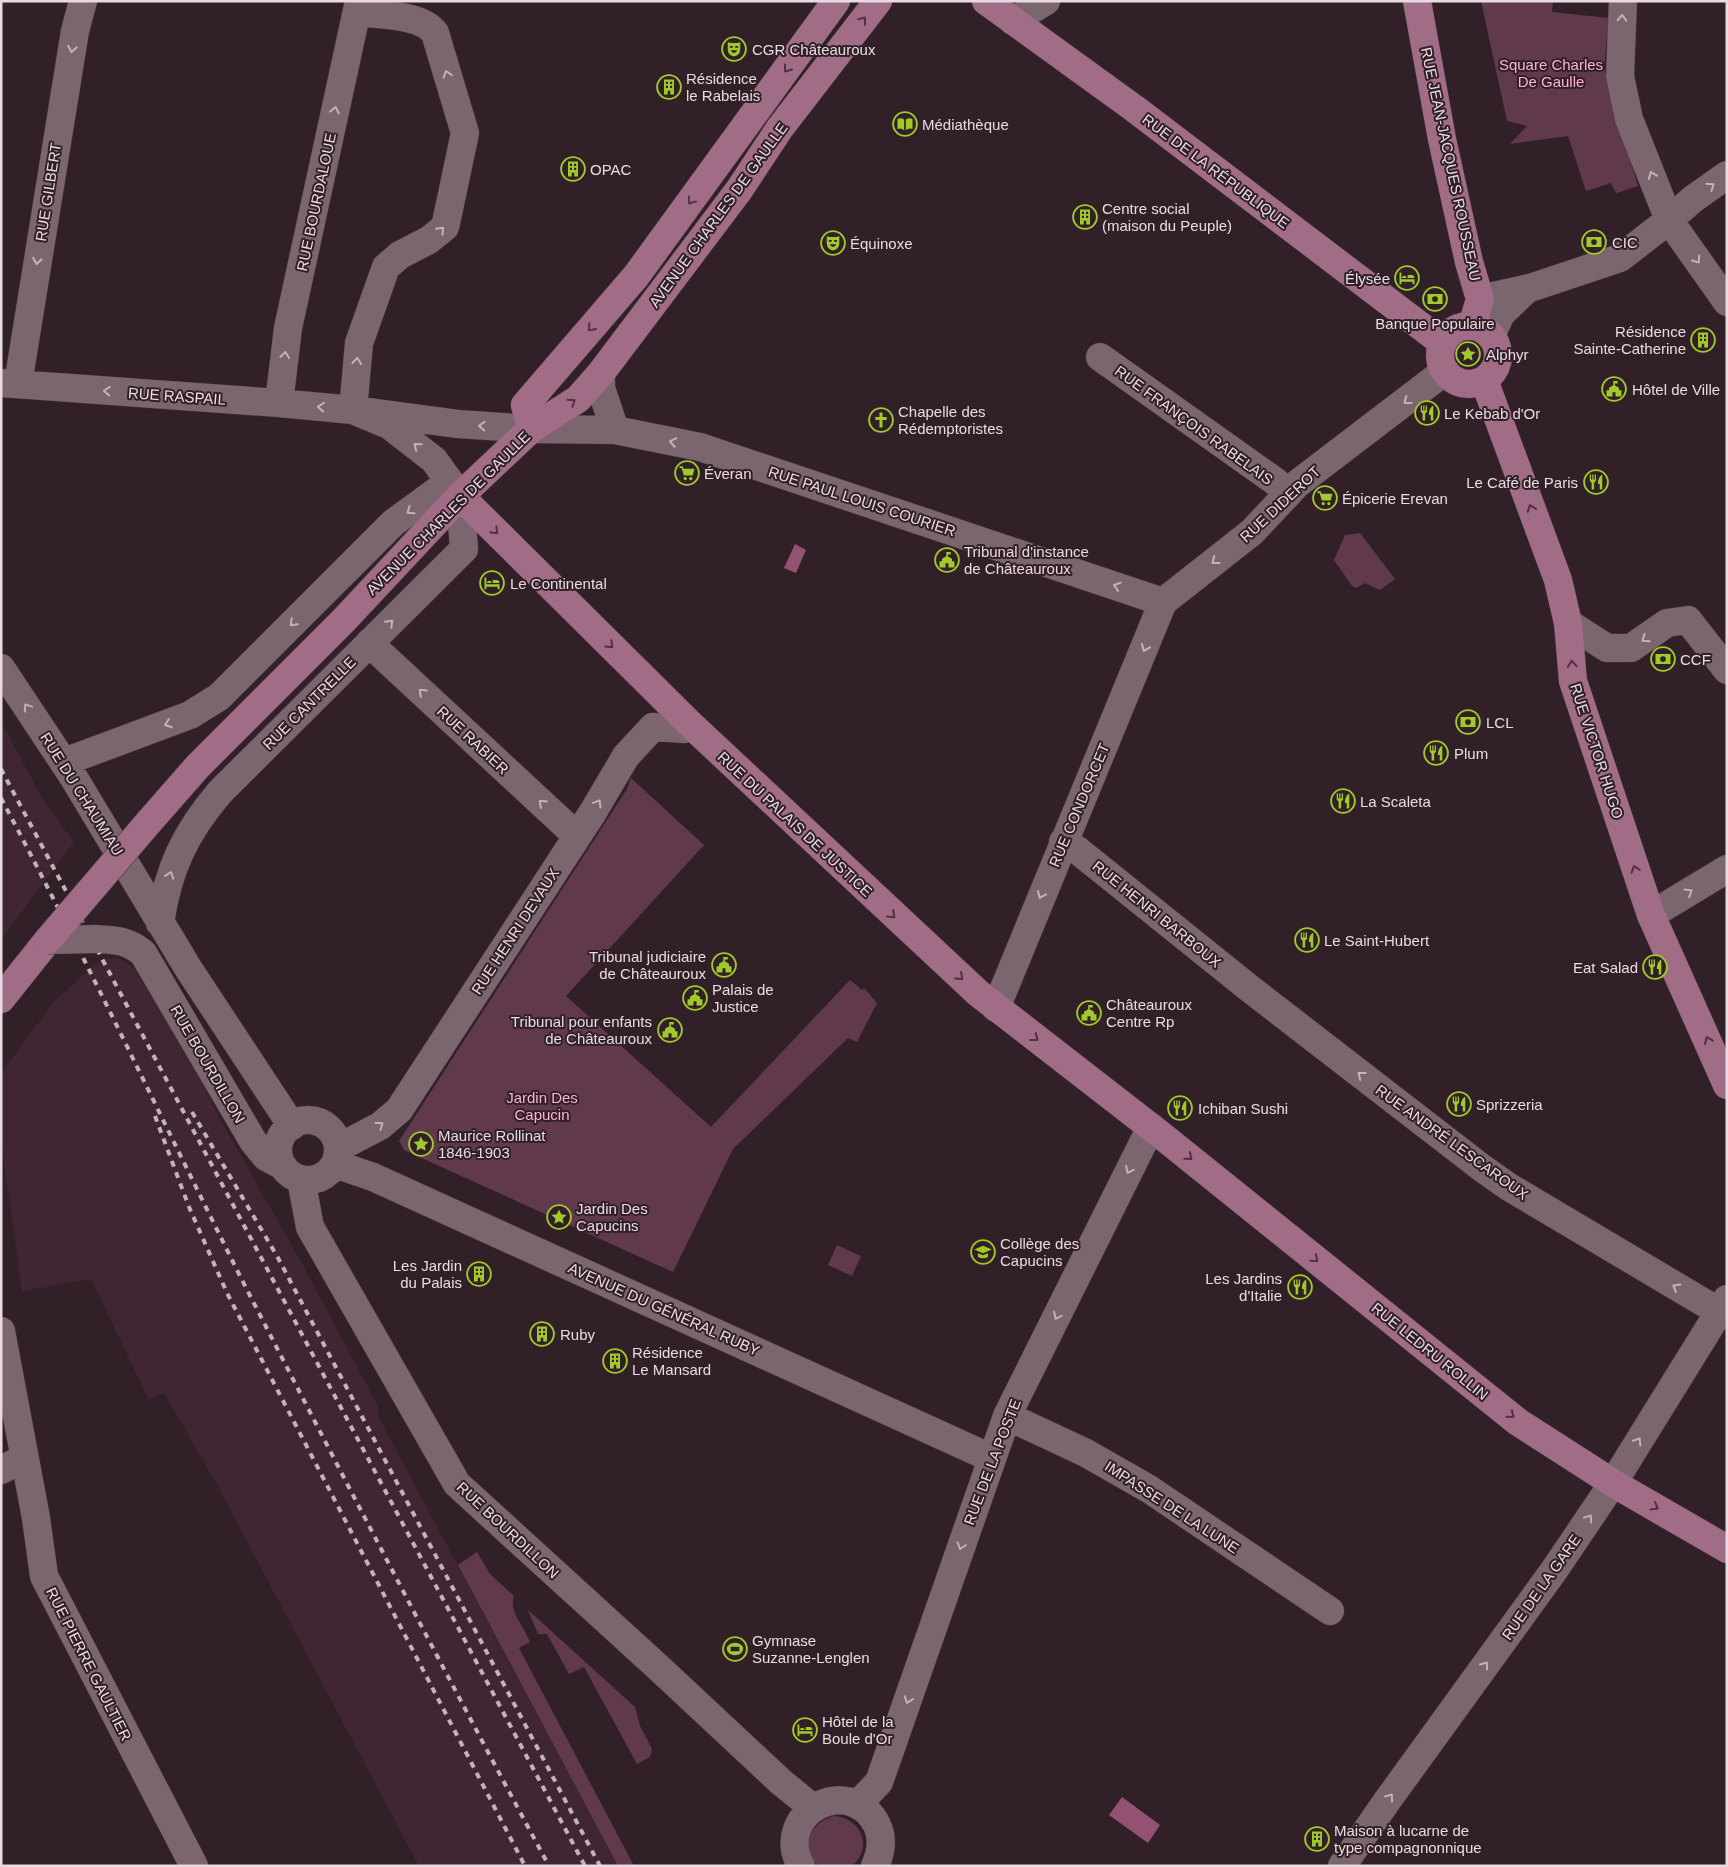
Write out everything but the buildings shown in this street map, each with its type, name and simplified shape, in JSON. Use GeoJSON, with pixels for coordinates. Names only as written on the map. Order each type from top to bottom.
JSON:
{"type":"FeatureCollection","features":[{"type":"Feature","properties":{"kind":"main road","name":"AVENUE CHARLES DE GAULLE"},"geometry":{"type":"LineString","coordinates":[[1,999],[48,940],[198,766],[344,620],[455,489],[528,417],[636,276],[836,1]]}},
{"type":"Feature","properties":{"kind":"main road","name":"AVENUE CHARLES DE GAULLE"},"geometry":{"type":"LineString","coordinates":[[528,417],[578,399],[601,373],[739,190],[780,128],[878,1]]}},
{"type":"Feature","properties":{"kind":"main road","name":"RUE DE LA RÉPUBLIQUE"},"geometry":{"type":"LineString","coordinates":[[986,1],[1135,109],[1443,344]]}},
{"type":"Feature","properties":{"kind":"main road","name":"RUE JEAN-JACQUES ROUSSEAU"},"geometry":{"type":"LineString","coordinates":[[1417,1],[1442,139],[1469,262],[1480,298],[1482,331]]}},
{"type":"Feature","properties":{"kind":"main road"},"geometry":{"type":"LineString","coordinates":[[1454,330],[1482,331],[1496,343],[1498,360],[1496,368],[1484,380],[1468,384],[1459,382],[1445,371],[1440,358],[1443,344],[1454,330]]}},
{"type":"Feature","properties":{"kind":"main road","name":"RUE VICTOR HUGO"},"geometry":{"type":"LineString","coordinates":[[1484,380],[1558,580],[1568,623],[1573,681],[1651,915],[1727,1084]]}},
{"type":"Feature","properties":{"kind":"main road","name":"RUE DU PALAIS DE JUSTICE"},"geometry":{"type":"LineString","coordinates":[[455,489],[690,723],[918,939],[996,1008],[1151,1127]]}},
{"type":"Feature","properties":{"kind":"main road","name":"RUE LEDRU ROLLIN"},"geometry":{"type":"LineString","coordinates":[[1151,1127],[1518,1422],[1612,1483],[1727,1549]]}},
{"type":"Feature","properties":{"kind":"street","name":"RUE GILBERT"},"geometry":{"type":"LineString","coordinates":[[10,384],[75,31],[83,1]]}},
{"type":"Feature","properties":{"kind":"street"},"geometry":{"type":"LineString","coordinates":[[1013,20],[1046,1]]}},
{"type":"Feature","properties":{"kind":"street"},"geometry":{"type":"LineString","coordinates":[[1623,1],[1620,76],[1630,119],[1670,220],[1727,302]]}},
{"type":"Feature","properties":{"kind":"street"},"geometry":{"type":"LineString","coordinates":[[353,410],[359,343],[386,267],[400,255],[429,240],[446,227],[465,133],[435,33],[430,26],[420,21],[358,7]]}},
{"type":"Feature","properties":{"kind":"street","name":"RUE BOURDALOUE"},"geometry":{"type":"LineString","coordinates":[[279,403],[288,328],[358,7]]}},
{"type":"Feature","properties":{"kind":"street"},"geometry":{"type":"LineString","coordinates":[[1480,298],[1527,289],[1620,258],[1670,220],[1693,198],[1727,175]]}},
{"type":"Feature","properties":{"kind":"street"},"geometry":{"type":"LineString","coordinates":[[1482,331],[1527,289]]}},
{"type":"Feature","properties":{"kind":"street","name":"RUE FRANÇOIS RABELAIS"},"geometry":{"type":"LineString","coordinates":[[1100,357],[1276,482],[1287,495]]}},
{"type":"Feature","properties":{"kind":"street","name":"RUE DIDEROT"},"geometry":{"type":"LineString","coordinates":[[1162,602],[1252,532],[1296,484],[1445,371]]}},
{"type":"Feature","properties":{"kind":"street"},"geometry":{"type":"LineString","coordinates":[[601,373],[601,388],[615,430]]}},
{"type":"Feature","properties":{"kind":"street","name":"RUE RASPAIL"},"geometry":{"type":"LineString","coordinates":[[10,384],[279,403],[353,410],[458,424],[528,417]]}},
{"type":"Feature","properties":{"kind":"street","name":"RUE RASPAIL"},"geometry":{"type":"LineString","coordinates":[[353,410],[389,425],[416,444],[434,460],[455,489]]}},
{"type":"Feature","properties":{"kind":"street","name":"RUE PAUL LOUIS COURIER"},"geometry":{"type":"LineString","coordinates":[[528,417],[615,430],[700,447],[1162,602]]}},
{"type":"Feature","properties":{"kind":"street"},"geometry":{"type":"LineString","coordinates":[[64,762],[190,715],[219,697],[393,523],[455,489]]}},
{"type":"Feature","properties":{"kind":"street","name":"RUE CANTRELLE"},"geometry":{"type":"LineString","coordinates":[[160,923],[164,893],[171,872],[180,849],[201,814],[220,792],[464,549],[455,489]]}},
{"type":"Feature","properties":{"kind":"street","name":"RUE CONDORCET"},"geometry":{"type":"LineString","coordinates":[[996,1008],[1162,602]]}},
{"type":"Feature","properties":{"kind":"street"},"geometry":{"type":"LineString","coordinates":[[1568,623],[1607,648],[1631,648],[1667,623],[1688,620],[1727,670]]}},
{"type":"Feature","properties":{"kind":"street","name":"RUE RABIER"},"geometry":{"type":"LineString","coordinates":[[369,643],[577,836]]}},
{"type":"Feature","properties":{"kind":"street","name":"RUE DU CHAUMIAU"},"geometry":{"type":"LineString","coordinates":[[1,668],[64,762],[160,923]]}},
{"type":"Feature","properties":{"kind":"street","name":"RUE HENRI DEVAUX"},"geometry":{"type":"LineString","coordinates":[[336,1156],[380,1126],[398,1110],[577,836],[626,756],[653,727],[684,729],[690,723]]}},
{"type":"Feature","properties":{"kind":"street","name":"RUE HENRI BARBOUX"},"geometry":{"type":"LineString","coordinates":[[1063,842],[1076,849],[1249,988]]}},
{"type":"Feature","properties":{"kind":"street"},"geometry":{"type":"LineString","coordinates":[[1651,915],[1727,869]]}},
{"type":"Feature","properties":{"kind":"street"},"geometry":{"type":"LineString","coordinates":[[160,923],[292,1126]]}},
{"type":"Feature","properties":{"kind":"street","name":"RUE BOURDILLON"},"geometry":{"type":"LineString","coordinates":[[48,940],[87,938],[120,940],[133,945],[143,953],[253,1141],[266,1157],[292,1173],[310,1227],[457,1484],[781,1782],[813,1808]]}},
{"type":"Feature","properties":{"kind":"street","name":"RUE ANDRÉ LESCAROUX"},"geometry":{"type":"LineString","coordinates":[[1249,988],[1441,1138],[1509,1187],[1722,1305]]}},
{"type":"Feature","properties":{"kind":"street"},"geometry":{"type":"LineString","coordinates":[[301,1121],[322,1124],[333,1134],[336,1156],[320,1178],[292,1173],[279,1156],[279,1144],[284,1134],[301,1121]]}},
{"type":"Feature","properties":{"kind":"street","name":"RUE DE LA POSTE"},"geometry":{"type":"LineString","coordinates":[[858,1804],[879,1782],[1007,1416],[1151,1127]]}},
{"type":"Feature","properties":{"kind":"street","name":"AVENUE DU GÉNÉRAL RUBY"},"geometry":{"type":"LineString","coordinates":[[336,1156],[373,1177],[991,1458]]}},
{"type":"Feature","properties":{"kind":"street","name":"RUE DE LA GARE"},"geometry":{"type":"LineString","coordinates":[[1342,1866],[1387,1800],[1555,1569],[1612,1483],[1722,1305]]}},
{"type":"Feature","properties":{"kind":"street","name":"RUE PIERRE GAULTIER"},"geometry":{"type":"LineString","coordinates":[[1,1331],[13,1464],[44,1576],[194,1866]]}},
{"type":"Feature","properties":{"kind":"street","name":"IMPASSE DE LA LUNE"},"geometry":{"type":"LineString","coordinates":[[1007,1416],[1086,1453],[1149,1489],[1330,1612]]}},
{"type":"Feature","properties":{"kind":"street"},"geometry":{"type":"LineString","coordinates":[[802,1866],[796,1852],[796,1836],[802,1820],[813,1808],[835,1800],[858,1804],[873,1818],[881,1838],[880,1863]]}},
{"type":"Feature","properties":{"kind":"shaded area"},"geometry":{"type":"Polygon","coordinates":[[[795,544],[806,550],[796,573],[784,568],[795,544]]]}},
{"type":"Feature","properties":{"kind":"shaded area"},"geometry":{"type":"Polygon","coordinates":[[[1,721],[43,800],[74,842],[1,939],[1,721]]]}},
{"type":"Feature","properties":{"kind":"shaded area"},"geometry":{"type":"Polygon","coordinates":[[[107,958],[120,959],[133,967],[184,1046],[220,1119],[299,1258],[378,1406],[378,1416],[618,1866],[419,1866],[215,1481],[164,1393],[149,1400],[91,1279],[22,1291],[1,1141],[1,1073],[53,1003],[95,964],[107,958]]]}},
{"type":"Feature","properties":{"kind":"shaded area"},"geometry":{"type":"Polygon","coordinates":[[[1122,1797],[1160,1825],[1148,1843],[1109,1815],[1122,1797]]]}},
{"type":"Feature","properties":{"kind":"green space","name":"Square Charles De Gaulle"},"geometry":{"type":"Polygon","coordinates":[[[1481,1],[1553,1],[1552,12],[1609,18],[1604,68],[1638,186],[1616,193],[1611,183],[1586,191],[1568,136],[1510,144],[1527,126],[1507,121],[1481,1]]]}},
{"type":"Feature","properties":{"kind":"green space"},"geometry":{"type":"Polygon","coordinates":[[[1360,533],[1395,579],[1380,590],[1365,583],[1356,588],[1352,586],[1334,560],[1345,535],[1360,533]]]}},
{"type":"Feature","properties":{"kind":"green space","name":"Jardin Des Capucin"},"geometry":{"type":"Polygon","coordinates":[[[631,778],[704,845],[566,996],[711,1127],[850,980],[862,990],[864,988],[877,1003],[857,1042],[848,1038],[733,1149],[673,1272],[404,1150],[399,1141],[627,789],[631,778]]]}},
{"type":"Feature","properties":{"kind":"green space"},"geometry":{"type":"Polygon","coordinates":[[[837,1245],[861,1256],[852,1276],[828,1265],[837,1245]]]}},
{"type":"Feature","properties":{"kind":"green space"},"geometry":{"type":"Polygon","coordinates":[[[477,1552],[490,1574],[514,1596],[513,1608],[530,1642],[519,1648],[634,1866],[618,1866],[458,1565],[477,1552]]]}},
{"type":"Feature","properties":{"kind":"green space"},"geometry":{"type":"Polygon","coordinates":[[[528,1610],[635,1707],[640,1726],[652,1749],[650,1757],[637,1764],[584,1667],[569,1674],[547,1634],[538,1634],[528,1610]]]}},
{"type":"Feature","properties":{"kind":"green space"},"geometry":{"type":"Polygon","coordinates":[[[835,1816],[852,1822],[862,1835],[862,1851],[859,1859],[852,1866],[819,1866],[812,1859],[809,1852],[808,1844],[814,1829],[820,1823],[835,1816]]]}},
{"type":"Feature","properties":{"kind":"railway"},"geometry":{"type":"LineString","coordinates":[[1,769],[585,1866]]}},
{"type":"Feature","properties":{"kind":"railway"},"geometry":{"type":"LineString","coordinates":[[1,798],[93,977],[241,1278],[393,1573],[549,1866]]}},
{"type":"Feature","properties":{"kind":"railway"},"geometry":{"type":"LineString","coordinates":[[192,1112],[277,1256],[600,1866]]}},
{"type":"Feature","properties":{"kind":"railway"},"geometry":{"type":"LineString","coordinates":[[155,1116],[189,1207],[227,1293],[525,1866]]}},
{"type":"Feature","properties":{"kind":"place","name":"CGR Châteauroux"},"geometry":{"type":"Point","coordinates":[734,49]}},
{"type":"Feature","properties":{"kind":"place","name":"Résidence le Rabelais"},"geometry":{"type":"Point","coordinates":[669,87]}},
{"type":"Feature","properties":{"kind":"place","name":"Médiathèque"},"geometry":{"type":"Point","coordinates":[905,124]}},
{"type":"Feature","properties":{"kind":"place","name":"OPAC"},"geometry":{"type":"Point","coordinates":[573,169]}},
{"type":"Feature","properties":{"kind":"place","name":"Centre social (maison du Peuple)"},"geometry":{"type":"Point","coordinates":[1085,217]}},
{"type":"Feature","properties":{"kind":"place","name":"CIC"},"geometry":{"type":"Point","coordinates":[1594,242]}},
{"type":"Feature","properties":{"kind":"place","name":"Équinoxe"},"geometry":{"type":"Point","coordinates":[833,243]}},
{"type":"Feature","properties":{"kind":"place","name":"Élysée"},"geometry":{"type":"Point","coordinates":[1407,278]}},
{"type":"Feature","properties":{"kind":"place","name":"Banque Populaire"},"geometry":{"type":"Point","coordinates":[1435,299]}},
{"type":"Feature","properties":{"kind":"place","name":"Résidence Sainte-Catherine"},"geometry":{"type":"Point","coordinates":[1703,340]}},
{"type":"Feature","properties":{"kind":"place","name":"Alphyr"},"geometry":{"type":"Point","coordinates":[1468,354]}},
{"type":"Feature","properties":{"kind":"place","name":"Hôtel de Ville"},"geometry":{"type":"Point","coordinates":[1614,389]}},
{"type":"Feature","properties":{"kind":"place","name":"Le Kebab d'Or"},"geometry":{"type":"Point","coordinates":[1427,413]}},
{"type":"Feature","properties":{"kind":"place","name":"Chapelle des Rédemptoristes"},"geometry":{"type":"Point","coordinates":[881,420]}},
{"type":"Feature","properties":{"kind":"place","name":"Éveran"},"geometry":{"type":"Point","coordinates":[687,473]}},
{"type":"Feature","properties":{"kind":"place","name":"Le Café de Paris"},"geometry":{"type":"Point","coordinates":[1596,482]}},
{"type":"Feature","properties":{"kind":"place","name":"Épicerie Erevan"},"geometry":{"type":"Point","coordinates":[1325,498]}},
{"type":"Feature","properties":{"kind":"place","name":"Tribunal d'instance de Châteauroux"},"geometry":{"type":"Point","coordinates":[947,560]}},
{"type":"Feature","properties":{"kind":"place","name":"Le Continental"},"geometry":{"type":"Point","coordinates":[492,583]}},
{"type":"Feature","properties":{"kind":"place","name":"CCF"},"geometry":{"type":"Point","coordinates":[1663,659]}},
{"type":"Feature","properties":{"kind":"place","name":"LCL"},"geometry":{"type":"Point","coordinates":[1468,722]}},
{"type":"Feature","properties":{"kind":"place","name":"Plum"},"geometry":{"type":"Point","coordinates":[1436,753]}},
{"type":"Feature","properties":{"kind":"place","name":"La Scaleta"},"geometry":{"type":"Point","coordinates":[1343,801]}},
{"type":"Feature","properties":{"kind":"place","name":"Le Saint-Hubert"},"geometry":{"type":"Point","coordinates":[1307,940]}},
{"type":"Feature","properties":{"kind":"place","name":"Tribunal judiciaire de Châteauroux"},"geometry":{"type":"Point","coordinates":[724,965]}},
{"type":"Feature","properties":{"kind":"place","name":"Eat Salad"},"geometry":{"type":"Point","coordinates":[1655,967]}},
{"type":"Feature","properties":{"kind":"place","name":"Palais de Justice"},"geometry":{"type":"Point","coordinates":[695,998]}},
{"type":"Feature","properties":{"kind":"place","name":"Châteauroux Centre Rp"},"geometry":{"type":"Point","coordinates":[1089,1013]}},
{"type":"Feature","properties":{"kind":"place","name":"Tribunal pour enfants de Châteauroux"},"geometry":{"type":"Point","coordinates":[670,1030]}},
{"type":"Feature","properties":{"kind":"place","name":"Sprizzeria"},"geometry":{"type":"Point","coordinates":[1459,1104]}},
{"type":"Feature","properties":{"kind":"place","name":"Ichiban Sushi"},"geometry":{"type":"Point","coordinates":[1180,1108]}},
{"type":"Feature","properties":{"kind":"place","name":"Maurice Rollinat 1846-1903"},"geometry":{"type":"Point","coordinates":[421,1144]}},
{"type":"Feature","properties":{"kind":"place","name":"Jardin Des Capucins"},"geometry":{"type":"Point","coordinates":[559,1217]}},
{"type":"Feature","properties":{"kind":"place","name":"Collège des Capucins"},"geometry":{"type":"Point","coordinates":[983,1252]}},
{"type":"Feature","properties":{"kind":"place","name":"Les Jardin du Palais"},"geometry":{"type":"Point","coordinates":[479,1274]}},
{"type":"Feature","properties":{"kind":"place","name":"Les Jardins d'Italie"},"geometry":{"type":"Point","coordinates":[1300,1287]}},
{"type":"Feature","properties":{"kind":"place","name":"Ruby"},"geometry":{"type":"Point","coordinates":[542,1334]}},
{"type":"Feature","properties":{"kind":"place","name":"Résidence Le Mansard"},"geometry":{"type":"Point","coordinates":[615,1361]}},
{"type":"Feature","properties":{"kind":"place","name":"Gymnase Suzanne-Lenglen"},"geometry":{"type":"Point","coordinates":[735,1649]}},
{"type":"Feature","properties":{"kind":"place","name":"Hôtel de la Boule d'Or"},"geometry":{"type":"Point","coordinates":[805,1730]}},
{"type":"Feature","properties":{"kind":"place","name":"Maison à lucarne de type compagnonnique"},"geometry":{"type":"Point","coordinates":[1317,1839]}}]}
